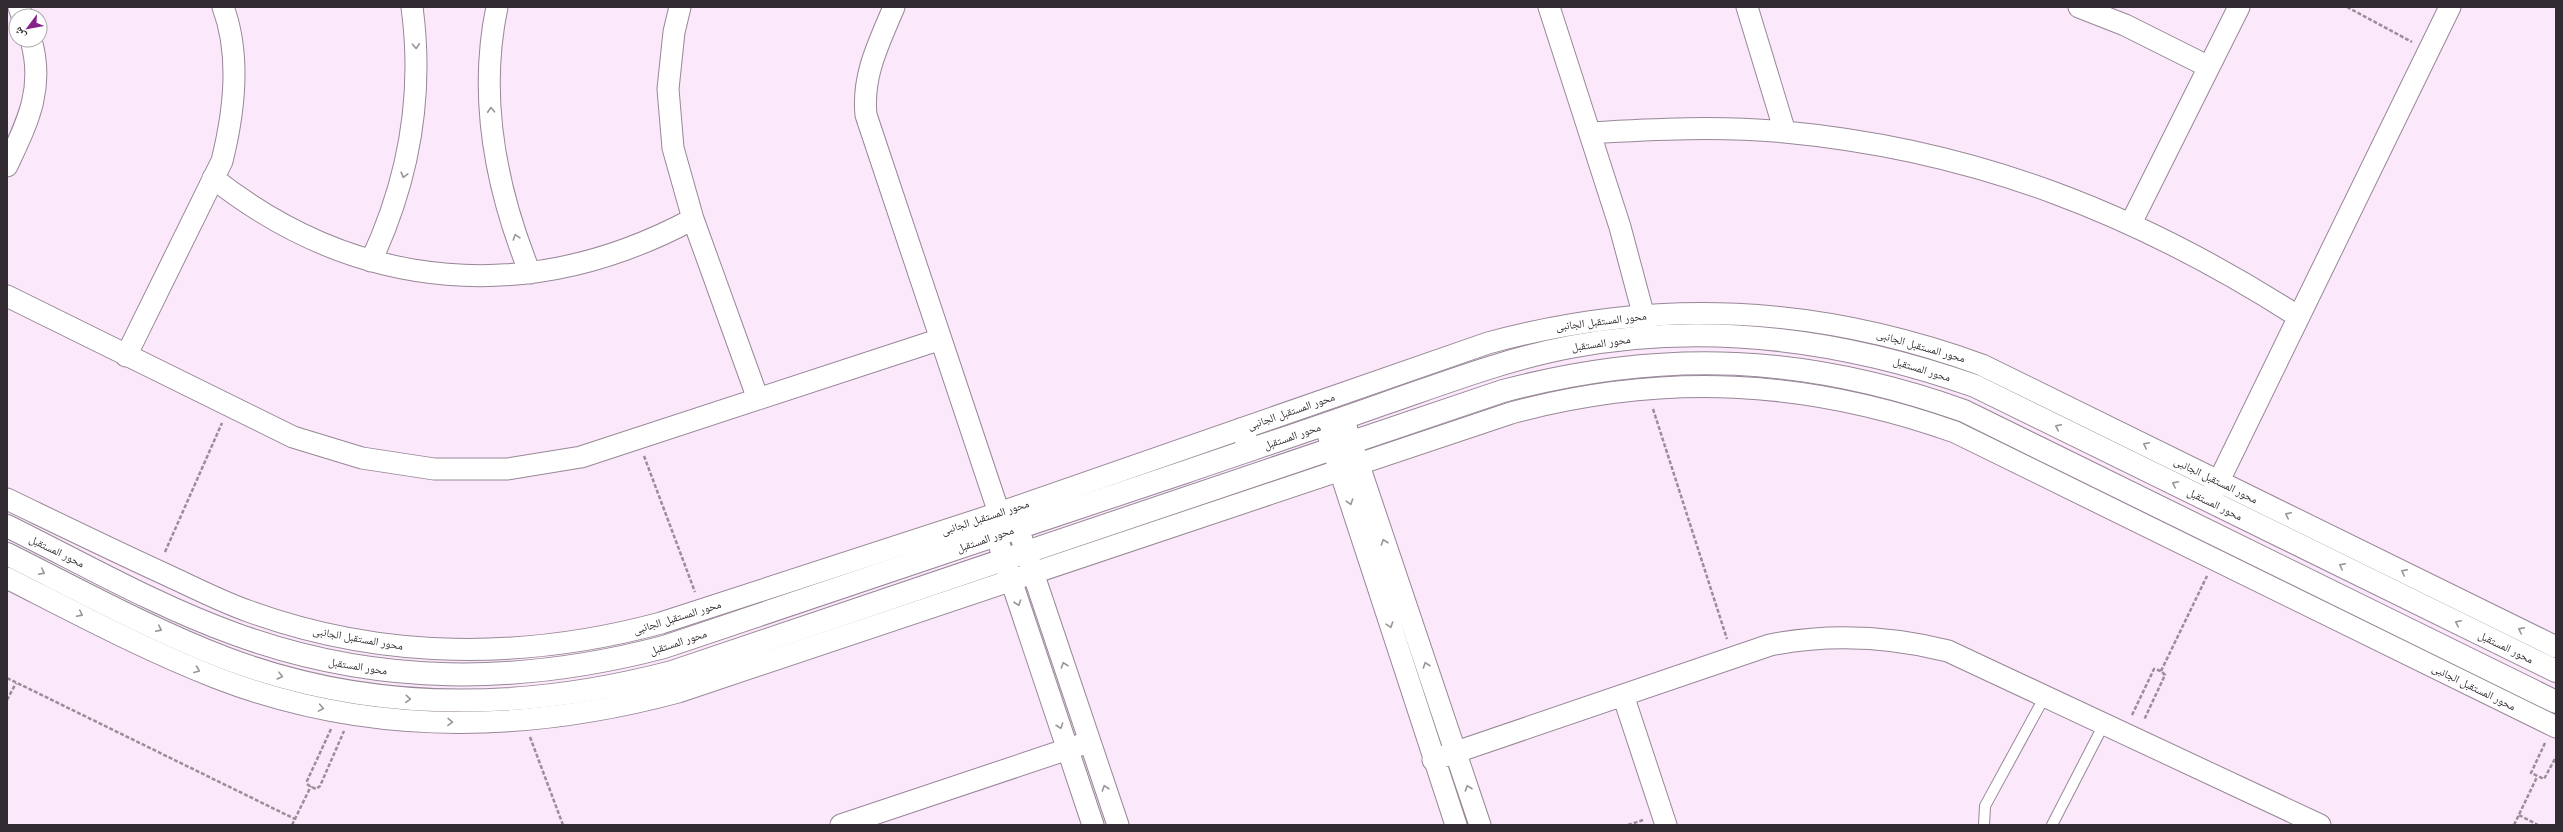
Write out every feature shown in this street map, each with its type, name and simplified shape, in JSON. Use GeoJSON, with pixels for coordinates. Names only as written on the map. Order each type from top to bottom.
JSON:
{"type":"FeatureCollection","features":[{"type":"Feature","properties":{"kind":"street"},"geometry":{"type":"LineString","coordinates":[[126,356],[222,161],[228,137],[234,86],[230,36],[223,7]]}},
{"type":"Feature","properties":{"kind":"street"},"geometry":{"type":"LineString","coordinates":[[371,261],[396,201],[412,138],[417,73],[412,7]]}},
{"type":"Feature","properties":{"kind":"street"},"geometry":{"type":"LineString","coordinates":[[497,7],[490,78],[494,145],[507,210],[530,273]]}},
{"type":"Feature","properties":{"kind":"street"},"geometry":{"type":"LineString","coordinates":[[680,7],[670,60],[669,118],[680,178],[693,219],[758,399]]}},
{"type":"Feature","properties":{"kind":"street"},"geometry":{"type":"LineString","coordinates":[[894,7],[868,70],[865,99],[866,115],[999,513],[994,524],[996,535],[1093,825]]}},
{"type":"Feature","properties":{"kind":"street"},"geometry":{"type":"LineString","coordinates":[[1549,7],[1620,226],[1649,337]]}},
{"type":"Feature","properties":{"kind":"street"},"geometry":{"type":"LineString","coordinates":[[1747,7],[1785,132]]}},
{"type":"Feature","properties":{"kind":"street"},"geometry":{"type":"LineString","coordinates":[[2079,7],[2139,32],[2209,67]]}},
{"type":"Feature","properties":{"kind":"street"},"geometry":{"type":"LineString","coordinates":[[2131,223],[2239,7]]}},
{"type":"Feature","properties":{"kind":"street"},"geometry":{"type":"LineString","coordinates":[[2209,501],[2450,7]]}},
{"type":"Feature","properties":{"kind":"street"},"geometry":{"type":"LineString","coordinates":[[7,166],[30,118],[34,100],[36,64],[33,48]]}},
{"type":"Feature","properties":{"kind":"street"},"geometry":{"type":"LineString","coordinates":[[1590,133],[1695,128],[1785,132],[1854,141],[1959,162],[2061,194],[2131,223],[2207,261],[2299,317]]}},
{"type":"Feature","properties":{"kind":"street"},"geometry":{"type":"LineString","coordinates":[[213,178],[237,197],[288,228],[343,252],[397,267],[450,275],[477,276],[530,273],[587,263],[655,238],[693,219]]}},
{"type":"Feature","properties":{"kind":"street"},"geometry":{"type":"LineString","coordinates":[[7,296],[293,437],[327,449],[383,462],[434,469],[508,469],[545,464],[581,456],[941,339]]}},
{"type":"Feature","properties":{"kind":"street","name":"محور المستقبل الجانبى"},"geometry":{"type":"LineString","coordinates":[[7,499],[215,598],[287,624],[370,643],[411,648],[495,650],[551,646],[620,634],[999,513],[1488,343],[1565,324],[1644,315],[1684,312],[1772,315],[1817,321],[1901,338],[1982,365],[2556,647]]}},
{"type":"Feature","properties":{"kind":"street","name":"محور المستقبل"},"geometry":{"type":"LineString","coordinates":[[7,526],[194,618],[235,634],[319,659],[405,673],[449,676],[536,672],[622,658],[664,647],[1334,422],[1495,365],[1570,347],[1649,337],[1729,335],[1814,343],[1897,360],[1975,386],[2556,671]]}},
{"type":"Feature","properties":{"kind":"street"},"geometry":{"type":"LineString","coordinates":[[7,554],[184,642],[270,673],[358,692],[448,701],[539,698],[628,683],[672,672],[1342,447],[1503,391],[1575,373],[1612,368],[1657,364],[1728,362],[1810,370],[1851,377],[1890,387],[1964,411],[2556,702]]}},
{"type":"Feature","properties":{"kind":"street","name":"محور المستقبل الجانبى"},"geometry":{"type":"LineString","coordinates":[[7,578],[176,661],[212,676],[264,693],[346,712],[448,723],[523,721],[587,713],[678,692],[1349,467],[1539,406],[1588,395],[1646,388],[1719,386],[1775,389],[1846,400],[1921,420],[1955,432],[2555,727]]}},
{"type":"Feature","properties":{"kind":"street"},"geometry":{"type":"LineString","coordinates":[[1334,422],[1349,467],[1456,752],[1480,825]]}},
{"type":"Feature","properties":{"kind":"street"},"geometry":{"type":"LineString","coordinates":[[1242,429],[1250,450]]}},
{"type":"Feature","properties":{"kind":"street"},"geometry":{"type":"LineString","coordinates":[[1349,467],[1434,760],[1456,825]]}},
{"type":"Feature","properties":{"kind":"street"},"geometry":{"type":"LineString","coordinates":[[999,513],[1013,520],[1018,528],[1118,825]]}},
{"type":"Feature","properties":{"kind":"street"},"geometry":{"type":"LineString","coordinates":[[1434,760],[1732,656],[1798,640],[1849,636],[1887,638],[1948,651],[2320,825]]}},
{"type":"Feature","properties":{"kind":"street"},"geometry":{"type":"LineString","coordinates":[[1623,695],[1666,825]]}},
{"type":"Feature","properties":{"kind":"street"},"geometry":{"type":"LineString","coordinates":[[841,825],[887,818],[1090,742]]}},
{"type":"Feature","properties":{"kind":"lane"},"geometry":{"type":"LineString","coordinates":[[1984,825],[1985,806],[2045,696]]}},
{"type":"Feature","properties":{"kind":"lane"},"geometry":{"type":"LineString","coordinates":[[2052,825],[2104,724]]}},
{"type":"Feature","properties":{"kind":"path"},"geometry":{"type":"LineString","coordinates":[[2347,7],[2428,51]]}},
{"type":"Feature","properties":{"kind":"path"},"geometry":{"type":"LineString","coordinates":[[1646,388],[1732,656]]}},
{"type":"Feature","properties":{"kind":"path"},"geometry":{"type":"LineString","coordinates":[[157,571],[230,407]]}},
{"type":"Feature","properties":{"kind":"path"},"geometry":{"type":"LineString","coordinates":[[637,439],[701,609]]}},
{"type":"Feature","properties":{"kind":"path"},"geometry":{"type":"LineString","coordinates":[[2161,670],[2215,560]]}},
{"type":"Feature","properties":{"kind":"path"},"geometry":{"type":"LineString","coordinates":[[2154,669],[2161,670],[2165,675],[2129,736],[2154,669]]}},
{"type":"Feature","properties":{"kind":"path"},"geometry":{"type":"LineString","coordinates":[[7,678],[294,819]]}},
{"type":"Feature","properties":{"kind":"path"},"geometry":{"type":"LineString","coordinates":[[7,700],[16,683]]}},
{"type":"Feature","properties":{"kind":"path"},"geometry":{"type":"LineString","coordinates":[[346,712],[320,786],[316,789],[306,781],[346,712]]}},
{"type":"Feature","properties":{"kind":"path"},"geometry":{"type":"LineString","coordinates":[[523,721],[562,825]]}},
{"type":"Feature","properties":{"kind":"path"},"geometry":{"type":"LineString","coordinates":[[2555,727],[2531,770],[2531,773],[2541,779],[2546,777],[2556,757]]}},
{"type":"Feature","properties":{"kind":"path"},"geometry":{"type":"LineString","coordinates":[[2514,825],[2537,777]]}},
{"type":"Feature","properties":{"kind":"path"},"geometry":{"type":"LineString","coordinates":[[292,825],[311,786]]}},
{"type":"Feature","properties":{"kind":"path"},"geometry":{"type":"LineString","coordinates":[[2519,815],[2538,825]]}}]}
